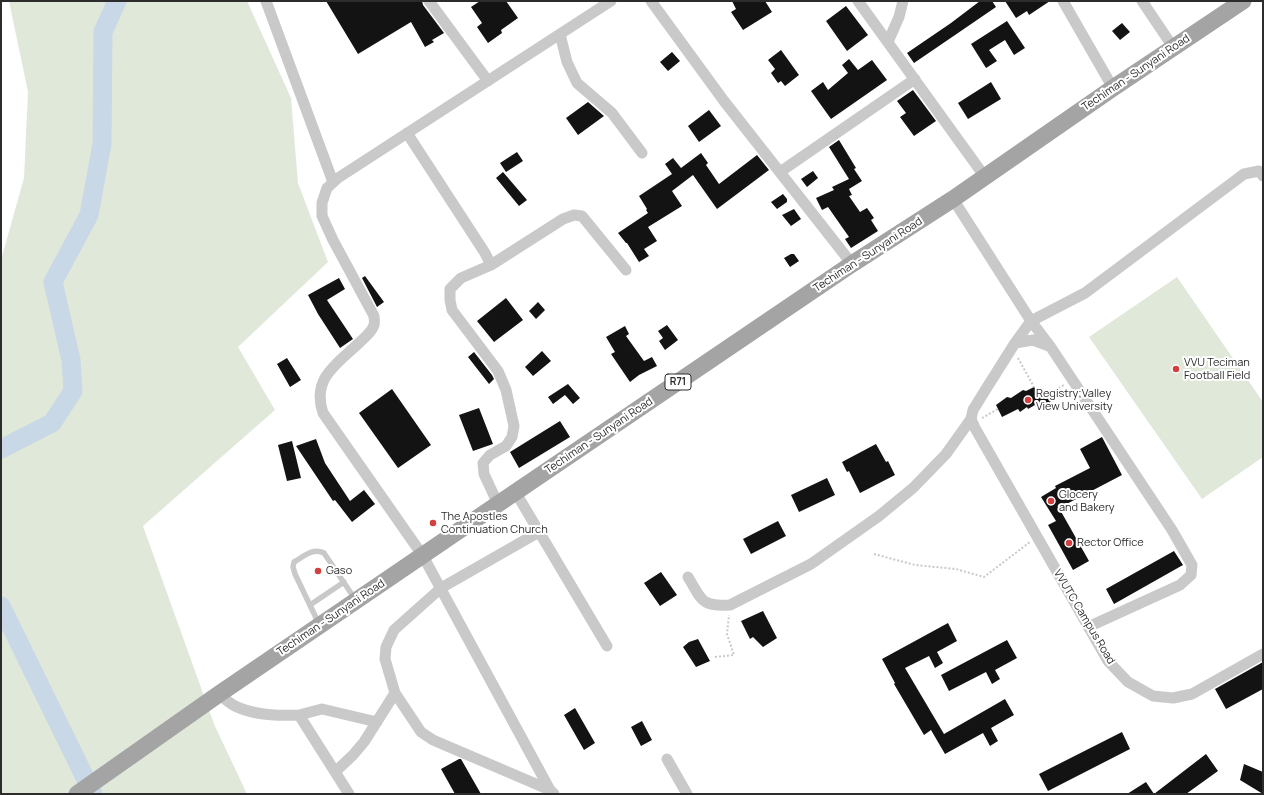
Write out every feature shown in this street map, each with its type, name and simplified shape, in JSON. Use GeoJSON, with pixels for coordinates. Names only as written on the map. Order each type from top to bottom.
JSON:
{"type":"FeatureCollection","features":[{"type":"Feature","properties":{"kind":"main road","name":"Techiman - Sunyani Road"},"geometry":{"type":"LineString","coordinates":[[77,794],[219,694],[498,504],[852,264],[986,177],[1113,88],[1243,1]]}},
{"type":"Feature","properties":{"kind":"street"},"geometry":{"type":"LineString","coordinates":[[266,1],[333,182]]}},
{"type":"Feature","properties":{"kind":"street"},"geometry":{"type":"LineString","coordinates":[[429,1],[488,81]]}},
{"type":"Feature","properties":{"kind":"street"},"geometry":{"type":"LineString","coordinates":[[552,792],[423,556],[323,413],[319,403],[320,391],[326,374],[368,335],[374,325],[374,316],[322,216],[322,203],[327,188],[338,178],[611,1]]}},
{"type":"Feature","properties":{"kind":"street"},"geometry":{"type":"LineString","coordinates":[[651,1],[724,101],[852,264]]}},
{"type":"Feature","properties":{"kind":"street"},"geometry":{"type":"LineString","coordinates":[[888,42],[899,17],[903,1]]}},
{"type":"Feature","properties":{"kind":"street"},"geometry":{"type":"LineString","coordinates":[[1063,1],[1113,88]]}},
{"type":"Feature","properties":{"kind":"street"},"geometry":{"type":"LineString","coordinates":[[1142,1],[1173,47]]}},
{"type":"Feature","properties":{"kind":"street"},"geometry":{"type":"LineString","coordinates":[[859,2],[986,177]]}},
{"type":"Feature","properties":{"kind":"street"},"geometry":{"type":"LineString","coordinates":[[560,34],[567,62],[577,83],[612,113],[642,153]]}},
{"type":"Feature","properties":{"kind":"street"},"geometry":{"type":"LineString","coordinates":[[780,172],[915,79]]}},
{"type":"Feature","properties":{"kind":"street"},"geometry":{"type":"LineString","coordinates":[[407,133],[482,248],[491,265]]}},
{"type":"Feature","properties":{"kind":"street"},"geometry":{"type":"LineString","coordinates":[[688,577],[703,602],[715,606],[730,606],[811,564],[879,516],[913,488],[946,454],[971,419],[973,410],[1031,321],[1085,292],[1244,174],[1262,172]]}},
{"type":"Feature","properties":{"kind":"street"},"geometry":{"type":"LineString","coordinates":[[953,199],[1031,321],[1050,346],[1172,530],[1192,565],[1191,575],[1180,585],[1088,627]]}},
{"type":"Feature","properties":{"kind":"street"},"geometry":{"type":"LineString","coordinates":[[498,504],[484,474],[483,463],[490,455],[506,446],[512,437],[514,426],[506,390],[498,370],[452,310],[450,289],[461,278],[491,265],[563,219],[574,216],[582,216],[626,270]]}},
{"type":"Feature","properties":{"kind":"street"},"geometry":{"type":"LineString","coordinates":[[1014,345],[1033,340],[1050,346]]}},
{"type":"Feature","properties":{"kind":"street","name":"VVUTC Campus Road"},"geometry":{"type":"LineString","coordinates":[[971,419],[1036,537],[1108,662],[1128,682],[1153,696],[1173,698],[1192,694],[1263,654]]}},
{"type":"Feature","properties":{"kind":"street"},"geometry":{"type":"LineString","coordinates":[[516,493],[607,646]]}},
{"type":"Feature","properties":{"kind":"street"},"geometry":{"type":"LineString","coordinates":[[539,532],[441,588],[394,630],[386,647],[385,659],[395,694],[421,732],[433,740],[552,792]]}},
{"type":"Feature","properties":{"kind":"street"},"geometry":{"type":"LineString","coordinates":[[219,694],[235,706],[253,712],[278,716],[300,715],[322,709],[377,722]]}},
{"type":"Feature","properties":{"kind":"street"},"geometry":{"type":"LineString","coordinates":[[335,772],[364,742],[395,694]]}},
{"type":"Feature","properties":{"kind":"street"},"geometry":{"type":"LineString","coordinates":[[300,715],[348,794]]}},
{"type":"Feature","properties":{"kind":"street"},"geometry":{"type":"LineString","coordinates":[[668,759],[687,794]]}},
{"type":"Feature","properties":{"kind":"lane"},"geometry":{"type":"LineString","coordinates":[[320,626],[292,568],[294,562],[313,551],[319,550],[324,553],[356,601]]}},
{"type":"Feature","properties":{"kind":"lane"},"geometry":{"type":"LineString","coordinates":[[310,605],[344,582]]}},
{"type":"Feature","properties":{"kind":"path"},"geometry":{"type":"LineString","coordinates":[[1014,345],[1034,387]]}},
{"type":"Feature","properties":{"kind":"path"},"geometry":{"type":"LineString","coordinates":[[1048,394],[1072,380]]}},
{"type":"Feature","properties":{"kind":"path"},"geometry":{"type":"LineString","coordinates":[[971,419],[978,420],[998,409]]}},
{"type":"Feature","properties":{"kind":"path"},"geometry":{"type":"LineString","coordinates":[[874,554],[915,565],[956,570],[984,578],[1036,537]]}},
{"type":"Feature","properties":{"kind":"path"},"geometry":{"type":"LineString","coordinates":[[715,657],[734,655],[727,634],[730,606]]}},
{"type":"Feature","properties":{"kind":"shaded area"},"geometry":{"type":"Polygon","coordinates":[[[9,1],[247,1],[291,98],[298,183],[328,262],[238,347],[275,410],[143,526],[214,724],[247,794],[1,794],[1,260],[24,178],[28,92],[9,1]]]}},
{"type":"Feature","properties":{"kind":"shaded area","name":"VVU Teciman Football Field"},"geometry":{"type":"Polygon","coordinates":[[[1177,277],[1263,402],[1263,457],[1202,499],[1089,337],[1177,277]]]}},
{"type":"Feature","properties":{"kind":"building"},"geometry":{"type":"Polygon","coordinates":[[[326,1],[422,1],[423,5],[444,33],[432,40],[434,42],[425,47],[411,22],[358,54],[326,1]]]}},
{"type":"Feature","properties":{"kind":"building"},"geometry":{"type":"Polygon","coordinates":[[[480,1],[506,1],[518,18],[501,30],[502,33],[488,43],[477,27],[482,23],[471,7],[480,1]]]}},
{"type":"Feature","properties":{"kind":"building"},"geometry":{"type":"Polygon","coordinates":[[[732,1],[765,1],[772,12],[743,30],[731,12],[736,9],[732,1]]]}},
{"type":"Feature","properties":{"kind":"building"},"geometry":{"type":"Polygon","coordinates":[[[980,1],[992,1],[996,7],[914,63],[907,53],[980,1]]]}},
{"type":"Feature","properties":{"kind":"building"},"geometry":{"type":"Polygon","coordinates":[[[1005,1],[1050,1],[1029,15],[1027,11],[1016,18],[1005,1]]]}},
{"type":"Feature","properties":{"kind":"building"},"geometry":{"type":"Polygon","coordinates":[[[846,6],[868,35],[847,51],[826,21],[846,6]]]}},
{"type":"Feature","properties":{"kind":"building"},"geometry":{"type":"Polygon","coordinates":[[[1007,21],[1025,48],[1014,55],[1005,40],[989,50],[997,61],[986,68],[971,44],[1007,21]]]}},
{"type":"Feature","properties":{"kind":"building"},"geometry":{"type":"Polygon","coordinates":[[[1122,23],[1130,32],[1120,40],[1112,31],[1122,23]]]}},
{"type":"Feature","properties":{"kind":"building"},"geometry":{"type":"Polygon","coordinates":[[[781,50],[799,75],[785,86],[781,81],[778,83],[771,73],[775,69],[768,60],[781,50]]]}},
{"type":"Feature","properties":{"kind":"building"},"geometry":{"type":"Polygon","coordinates":[[[672,52],[680,61],[668,71],[660,62],[672,52]]]}},
{"type":"Feature","properties":{"kind":"building"},"geometry":{"type":"Polygon","coordinates":[[[849,59],[858,70],[872,60],[887,80],[831,119],[811,91],[823,82],[828,90],[848,73],[842,65],[849,59]]]}},
{"type":"Feature","properties":{"kind":"building"},"geometry":{"type":"Polygon","coordinates":[[[991,82],[1001,99],[968,119],[958,103],[991,82]]]}},
{"type":"Feature","properties":{"kind":"building"},"geometry":{"type":"Polygon","coordinates":[[[913,90],[936,121],[914,136],[900,117],[906,113],[897,101],[913,90]]]}},
{"type":"Feature","properties":{"kind":"building"},"geometry":{"type":"Polygon","coordinates":[[[588,102],[604,116],[578,135],[566,118],[588,102]]]}},
{"type":"Feature","properties":{"kind":"building"},"geometry":{"type":"Polygon","coordinates":[[[709,110],[721,126],[699,142],[688,126],[709,110]]]}},
{"type":"Feature","properties":{"kind":"building"},"geometry":{"type":"Polygon","coordinates":[[[839,140],[862,181],[849,189],[852,195],[849,196],[860,212],[867,208],[874,218],[871,220],[878,231],[851,248],[845,239],[849,237],[828,207],[822,210],[816,198],[834,190],[832,187],[849,179],[829,147],[839,140]]]}},
{"type":"Feature","properties":{"kind":"building"},"geometry":{"type":"Polygon","coordinates":[[[517,152],[523,161],[506,172],[500,163],[517,152]]]}},
{"type":"Feature","properties":{"kind":"building"},"geometry":{"type":"Polygon","coordinates":[[[701,153],[708,163],[706,165],[719,184],[757,155],[769,170],[717,209],[693,175],[672,191],[682,206],[648,227],[657,241],[644,249],[649,256],[639,262],[627,243],[618,233],[648,213],[639,196],[672,174],[665,164],[673,158],[681,168],[701,153]]]}},
{"type":"Feature","properties":{"kind":"building"},"geometry":{"type":"Polygon","coordinates":[[[813,171],[818,178],[807,187],[801,179],[813,171]]]}},
{"type":"Feature","properties":{"kind":"building"},"geometry":{"type":"Polygon","coordinates":[[[503,172],[527,200],[519,206],[496,178],[503,172]]]}},
{"type":"Feature","properties":{"kind":"building"},"geometry":{"type":"Polygon","coordinates":[[[783,194],[787,199],[787,202],[777,209],[771,202],[783,194]]]}},
{"type":"Feature","properties":{"kind":"building"},"geometry":{"type":"Polygon","coordinates":[[[794,209],[801,219],[791,226],[782,215],[794,209]]]}},
{"type":"Feature","properties":{"kind":"building"},"geometry":{"type":"Polygon","coordinates":[[[794,254],[799,261],[790,267],[784,258],[794,254]]]}},
{"type":"Feature","properties":{"kind":"building"},"geometry":{"type":"Polygon","coordinates":[[[365,276],[384,302],[377,307],[362,278],[365,276]]]}},
{"type":"Feature","properties":{"kind":"building"},"geometry":{"type":"Polygon","coordinates":[[[339,278],[345,289],[327,300],[353,339],[340,348],[318,314],[308,295],[339,278]]]}},
{"type":"Feature","properties":{"kind":"building"},"geometry":{"type":"Polygon","coordinates":[[[506,298],[523,320],[494,342],[477,321],[506,298]]]}},
{"type":"Feature","properties":{"kind":"building"},"geometry":{"type":"Polygon","coordinates":[[[538,302],[545,310],[536,319],[529,311],[538,302]]]}},
{"type":"Feature","properties":{"kind":"building"},"geometry":{"type":"Polygon","coordinates":[[[667,325],[678,340],[665,350],[659,341],[663,338],[658,331],[667,325]]]}},
{"type":"Feature","properties":{"kind":"building"},"geometry":{"type":"Polygon","coordinates":[[[625,326],[629,334],[626,336],[644,361],[652,357],[657,366],[639,375],[630,382],[611,354],[615,352],[606,337],[625,326]]]}},
{"type":"Feature","properties":{"kind":"building"},"geometry":{"type":"Polygon","coordinates":[[[542,351],[551,361],[533,376],[525,367],[542,351]]]}},
{"type":"Feature","properties":{"kind":"building"},"geometry":{"type":"Polygon","coordinates":[[[474,352],[494,379],[489,384],[468,357],[474,352]]]}},
{"type":"Feature","properties":{"kind":"building"},"geometry":{"type":"Polygon","coordinates":[[[287,358],[301,380],[290,387],[277,364],[287,358]]]}},
{"type":"Feature","properties":{"kind":"building"},"geometry":{"type":"Polygon","coordinates":[[[568,384],[580,398],[573,404],[565,395],[553,404],[548,397],[568,384]]]}},
{"type":"Feature","properties":{"kind":"building","name":"Registry;Valley View University"},"geometry":{"type":"Polygon","coordinates":[[[1034,387],[1038,393],[1045,390],[1052,401],[1037,409],[1035,405],[1028,409],[1027,407],[1020,412],[1018,409],[1002,417],[996,405],[1007,397],[1011,398],[1023,390],[1026,391],[1034,387]]]}},
{"type":"Feature","properties":{"kind":"building"},"geometry":{"type":"Polygon","coordinates":[[[392,389],[431,445],[398,468],[359,413],[392,389]]]}},
{"type":"Feature","properties":{"kind":"building"},"geometry":{"type":"Polygon","coordinates":[[[479,408],[493,444],[473,451],[459,415],[479,408]]]}},
{"type":"Feature","properties":{"kind":"building"},"geometry":{"type":"Polygon","coordinates":[[[560,421],[570,437],[519,468],[510,452],[560,421]]]}},
{"type":"Feature","properties":{"kind":"building"},"geometry":{"type":"Polygon","coordinates":[[[1102,437],[1122,475],[1059,508],[1089,561],[1073,570],[1048,525],[1056,521],[1041,497],[1056,488],[1055,486],[1090,468],[1080,449],[1102,437]]]}},
{"type":"Feature","properties":{"kind":"building"},"geometry":{"type":"Polygon","coordinates":[[[316,439],[325,463],[350,501],[364,490],[375,504],[352,522],[335,500],[333,501],[296,446],[316,439]]]}},
{"type":"Feature","properties":{"kind":"building"},"geometry":{"type":"Polygon","coordinates":[[[292,441],[301,478],[287,481],[278,445],[292,441]]]}},
{"type":"Feature","properties":{"kind":"building"},"geometry":{"type":"Polygon","coordinates":[[[876,444],[886,462],[888,461],[895,475],[860,493],[849,471],[847,472],[842,462],[876,444]]]}},
{"type":"Feature","properties":{"kind":"building"},"geometry":{"type":"Polygon","coordinates":[[[827,478],[835,495],[799,512],[791,495],[827,478]]]}},
{"type":"Feature","properties":{"kind":"building"},"geometry":{"type":"Polygon","coordinates":[[[778,521],[786,536],[751,554],[743,539],[778,521]]]}},
{"type":"Feature","properties":{"kind":"building"},"geometry":{"type":"Polygon","coordinates":[[[1174,551],[1183,565],[1114,604],[1106,589],[1174,551]]]}},
{"type":"Feature","properties":{"kind":"building"},"geometry":{"type":"Polygon","coordinates":[[[661,572],[677,595],[660,606],[644,583],[661,572]]]}},
{"type":"Feature","properties":{"kind":"building"},"geometry":{"type":"Polygon","coordinates":[[[763,611],[777,638],[763,647],[753,637],[750,639],[741,621],[763,611]]]}},
{"type":"Feature","properties":{"kind":"building"},"geometry":{"type":"Polygon","coordinates":[[[948,623],[957,641],[937,652],[943,663],[935,668],[929,656],[905,668],[944,734],[1005,699],[1014,715],[991,728],[998,741],[990,746],[983,733],[945,754],[931,730],[924,735],[894,684],[895,683],[882,659],[948,623]]]}},
{"type":"Feature","properties":{"kind":"building"},"geometry":{"type":"Polygon","coordinates":[[[698,639],[710,661],[696,667],[683,647],[689,642],[698,639]]]}},
{"type":"Feature","properties":{"kind":"building"},"geometry":{"type":"Polygon","coordinates":[[[1007,640],[1017,658],[995,670],[1000,679],[992,684],[986,672],[949,691],[941,675],[1007,640]]]}},
{"type":"Feature","properties":{"kind":"building"},"geometry":{"type":"Polygon","coordinates":[[[1263,662],[1263,689],[1226,709],[1215,689],[1263,662]]]}},
{"type":"Feature","properties":{"kind":"building"},"geometry":{"type":"Polygon","coordinates":[[[575,708],[595,743],[584,750],[564,715],[575,708]]]}},
{"type":"Feature","properties":{"kind":"building"},"geometry":{"type":"Polygon","coordinates":[[[642,721],[652,740],[641,746],[631,727],[642,721]]]}},
{"type":"Feature","properties":{"kind":"building"},"geometry":{"type":"Polygon","coordinates":[[[1122,732],[1130,749],[1048,791],[1039,774],[1122,732]]]}},
{"type":"Feature","properties":{"kind":"building"},"geometry":{"type":"Polygon","coordinates":[[[1206,754],[1218,771],[1186,794],[1154,794],[1206,754]]]}},
{"type":"Feature","properties":{"kind":"building"},"geometry":{"type":"Polygon","coordinates":[[[461,759],[481,794],[455,794],[441,769],[461,759]]]}},
{"type":"Feature","properties":{"kind":"building"},"geometry":{"type":"Polygon","coordinates":[[[1244,764],[1263,772],[1263,794],[1240,780],[1244,764]]]}},
{"type":"Feature","properties":{"kind":"building"},"geometry":{"type":"Polygon","coordinates":[[[1146,782],[1154,794],[1127,794],[1146,782]]]}},
{"type":"Feature","properties":{"kind":"waterway"},"geometry":{"type":"LineString","coordinates":[[1,449],[52,423],[73,391],[71,360],[53,282],[89,215],[102,144],[103,32],[117,1]]}},
{"type":"Feature","properties":{"kind":"waterway"},"geometry":{"type":"LineString","coordinates":[[1,606],[93,794]]}},
{"type":"Feature","properties":{"kind":"place","name":"VVU Teciman Football Field"},"geometry":{"type":"Point","coordinates":[1176,369]}},
{"type":"Feature","properties":{"kind":"place","name":"Registry;Valley View University"},"geometry":{"type":"Point","coordinates":[1028,400]}},
{"type":"Feature","properties":{"kind":"place","name":"Glocery and Bakery"},"geometry":{"type":"Point","coordinates":[1051,501]}},
{"type":"Feature","properties":{"kind":"place","name":"The Apostles Continuation Church"},"geometry":{"type":"Point","coordinates":[433,523]}},
{"type":"Feature","properties":{"kind":"place","name":"Rector Office"},"geometry":{"type":"Point","coordinates":[1069,543]}},
{"type":"Feature","properties":{"kind":"place","name":"Gaso"},"geometry":{"type":"Point","coordinates":[318,571]}}]}
